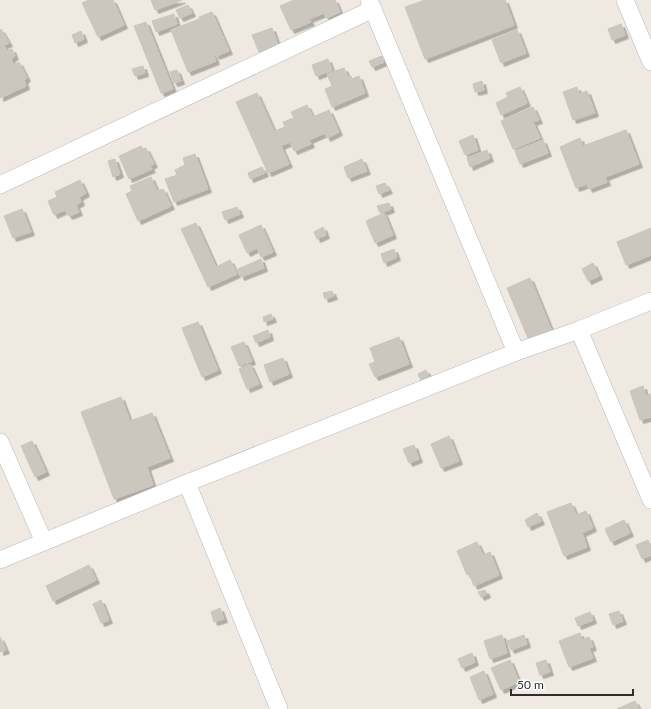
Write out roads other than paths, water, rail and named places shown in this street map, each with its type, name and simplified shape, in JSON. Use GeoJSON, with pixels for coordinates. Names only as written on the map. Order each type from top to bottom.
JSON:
{"type":"FeatureCollection","features":[{"type":"Feature","properties":{"kind":"street"},"geometry":{"type":"LineString","coordinates":[[625,0],[651,62]]}},
{"type":"Feature","properties":{"kind":"street"},"geometry":{"type":"LineString","coordinates":[[0,185],[371,5],[516,352]]}},
{"type":"Feature","properties":{"kind":"street"},"geometry":{"type":"LineString","coordinates":[[0,560],[187,482],[516,352],[579,330],[651,301]]}},
{"type":"Feature","properties":{"kind":"street"},"geometry":{"type":"LineString","coordinates":[[579,330],[651,500]]}},
{"type":"Feature","properties":{"kind":"street"},"geometry":{"type":"LineString","coordinates":[[0,442],[44,542]]}},
{"type":"Feature","properties":{"kind":"street"},"geometry":{"type":"LineString","coordinates":[[187,482],[279,709]]}}]}
